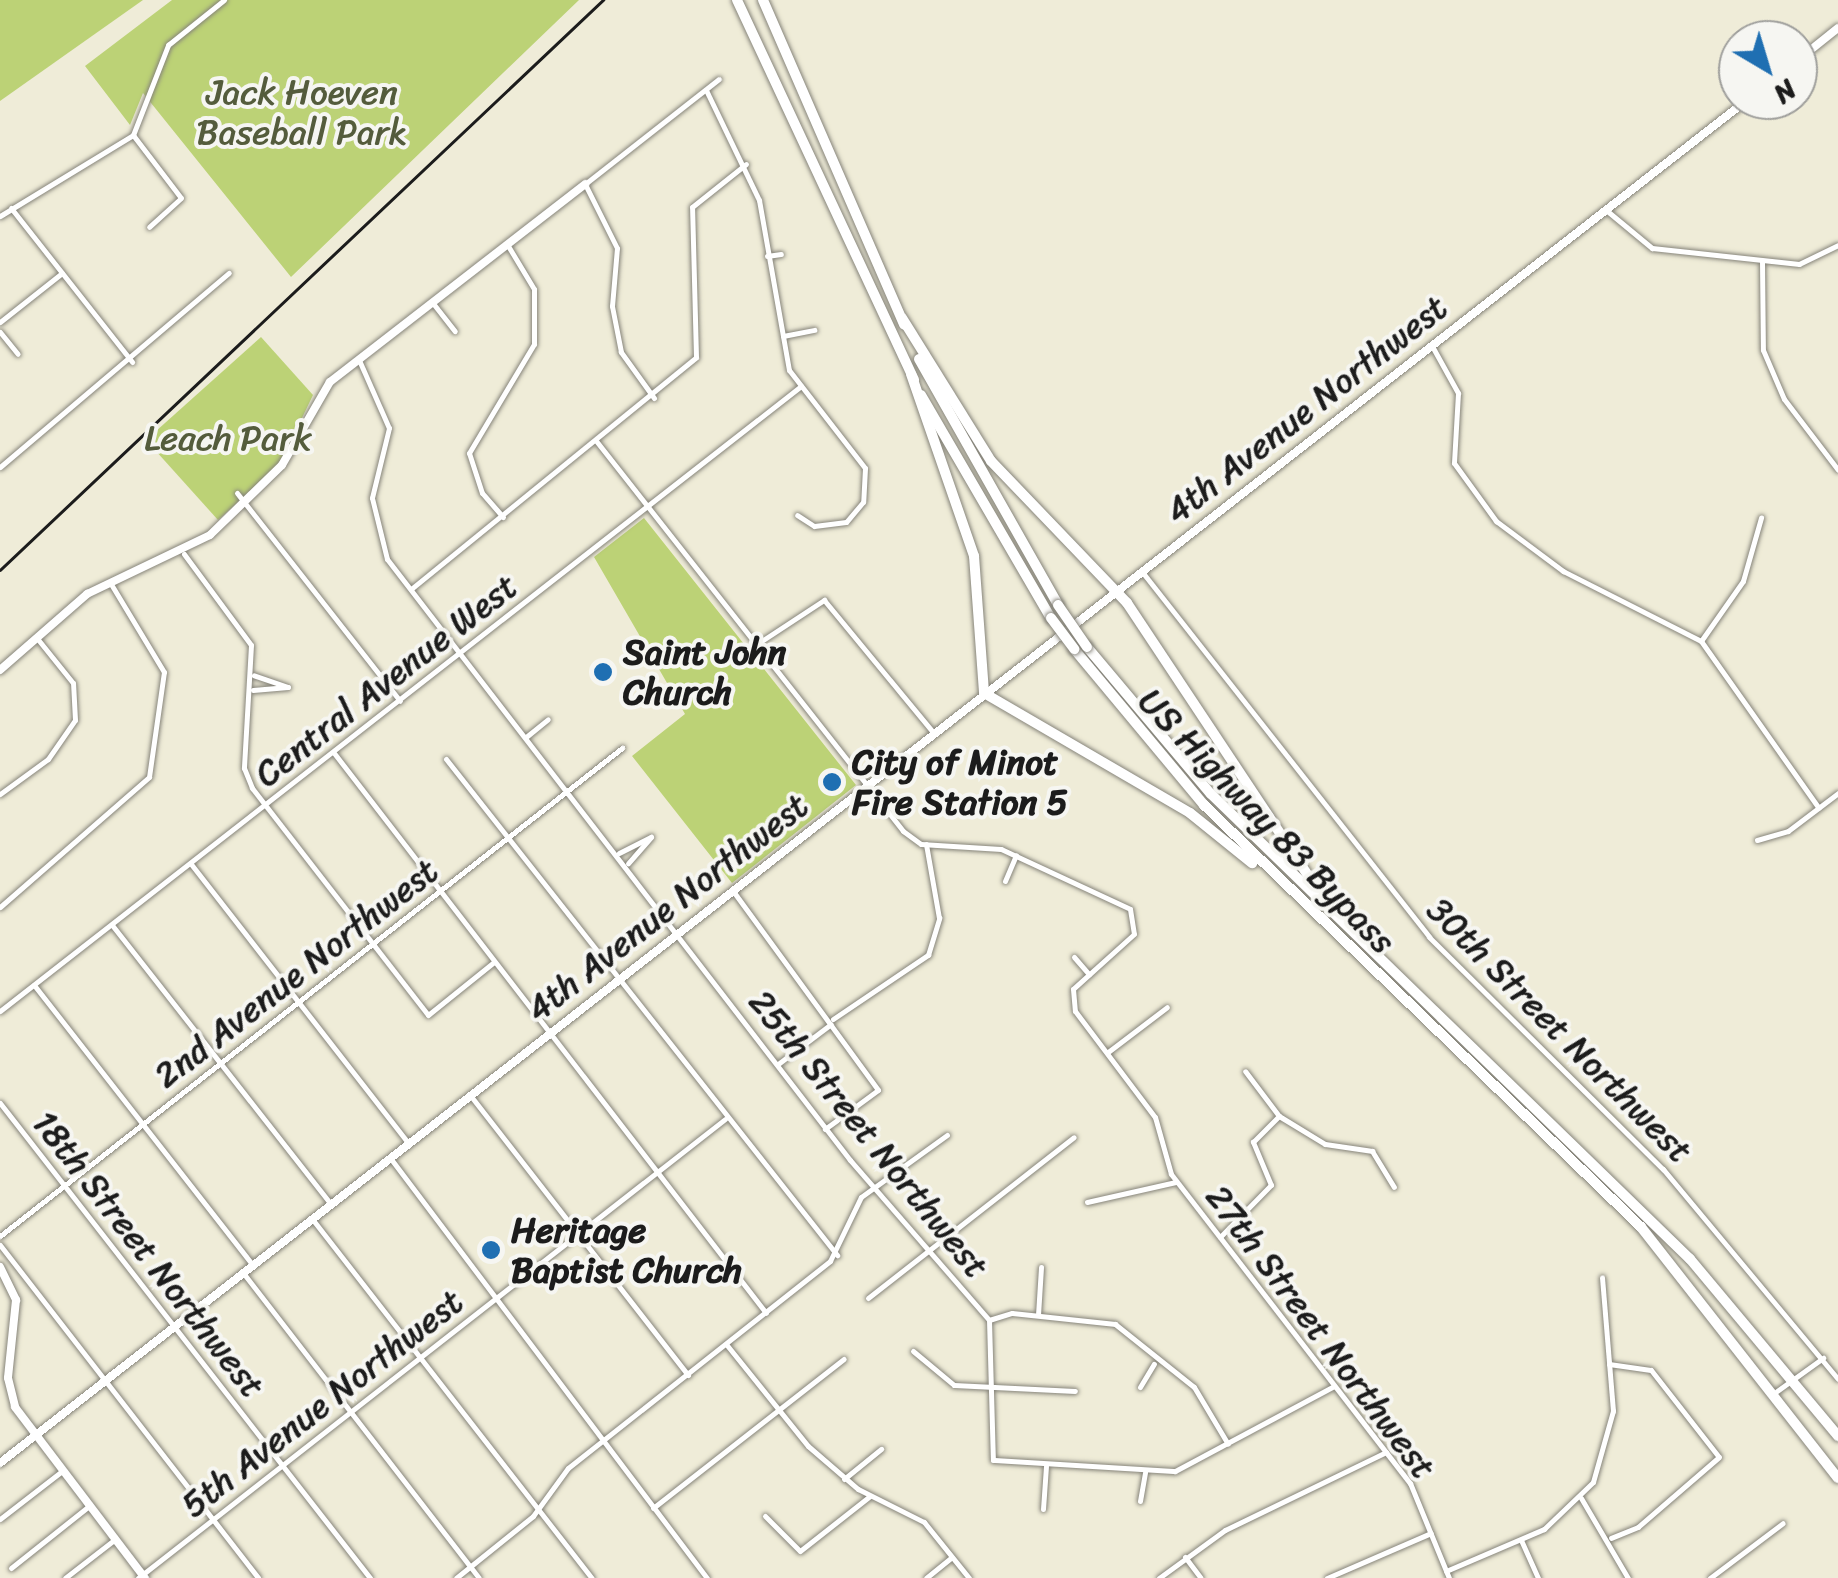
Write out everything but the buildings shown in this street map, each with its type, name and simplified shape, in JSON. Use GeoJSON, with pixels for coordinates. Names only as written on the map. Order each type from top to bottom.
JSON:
{"type":"FeatureCollection","features":[{"type":"Feature","properties":{"kind":"highway","name":"US Highway 83 Bypass"},"geometry":{"type":"LineString","coordinates":[[737,0],[911,374],[1050,618],[1204,804],[1640,1227],[1777,1391],[1838,1478]]}},
{"type":"Feature","properties":{"kind":"highway","name":"US Highway 83 Bypass"},"geometry":{"type":"LineString","coordinates":[[764,0],[957,438],[1087,648],[1211,794],[1666,1234],[1793,1378],[1838,1436]]}},
{"type":"Feature","properties":{"kind":"highway"},"geometry":{"type":"LineString","coordinates":[[902,318],[991,462],[1116,590],[1292,859],[1352,932]]}},
{"type":"Feature","properties":{"kind":"highway"},"geometry":{"type":"LineString","coordinates":[[911,374],[974,556],[984,692],[1202,820],[1330,928]]}},
{"type":"Feature","properties":{"kind":"street"},"geometry":{"type":"LineString","coordinates":[[0,216],[133,135],[168,45],[224,0]]}},
{"type":"Feature","properties":{"kind":"street"},"geometry":{"type":"LineString","coordinates":[[1818,44],[1838,28]]}},
{"type":"Feature","properties":{"kind":"street"},"geometry":{"type":"LineString","coordinates":[[0,670],[36,637],[110,582],[126,572],[184,554],[282,465],[314,400],[359,360],[718,80]]}},
{"type":"Feature","properties":{"kind":"street"},"geometry":{"type":"LineString","coordinates":[[706,90],[746,164],[783,336],[801,386],[867,482],[860,508],[840,524],[814,526],[797,515]]}},
{"type":"Feature","properties":{"kind":"street","name":"4th Avenue Northwest"},"geometry":{"type":"LineString","coordinates":[[0,1462],[1721,120]]}},
{"type":"Feature","properties":{"kind":"street"},"geometry":{"type":"LineString","coordinates":[[133,135],[180,198],[148,226]]}},
{"type":"Feature","properties":{"kind":"street"},"geometry":{"type":"LineString","coordinates":[[411,589],[654,398],[696,358],[692,208],[746,164]]}},
{"type":"Feature","properties":{"kind":"street"},"geometry":{"type":"LineString","coordinates":[[585,184],[618,248],[612,306],[621,352],[654,398]]}},
{"type":"Feature","properties":{"kind":"street"},"geometry":{"type":"LineString","coordinates":[[11,208],[132,362]]}},
{"type":"Feature","properties":{"kind":"street"},"geometry":{"type":"LineString","coordinates":[[1606,210],[1652,248],[1762,261],[1808,262],[1838,246]]}},
{"type":"Feature","properties":{"kind":"street"},"geometry":{"type":"LineString","coordinates":[[503,518],[482,493],[469,453],[534,344],[534,289],[507,244]]}},
{"type":"Feature","properties":{"kind":"street"},"geometry":{"type":"LineString","coordinates":[[767,256],[781,254]]}},
{"type":"Feature","properties":{"kind":"street"},"geometry":{"type":"LineString","coordinates":[[1762,261],[1762,350],[1784,400],[1838,470]]}},
{"type":"Feature","properties":{"kind":"street"},"geometry":{"type":"LineString","coordinates":[[0,322],[62,273]]}},
{"type":"Feature","properties":{"kind":"street"},"geometry":{"type":"LineString","coordinates":[[0,467],[132,362],[229,273]]}},
{"type":"Feature","properties":{"kind":"street"},"geometry":{"type":"LineString","coordinates":[[432,302],[455,331]]}},
{"type":"Feature","properties":{"kind":"street"},"geometry":{"type":"LineString","coordinates":[[783,336],[814,330]]}},
{"type":"Feature","properties":{"kind":"street"},"geometry":{"type":"LineString","coordinates":[[0,332],[18,354]]}},
{"type":"Feature","properties":{"kind":"street"},"geometry":{"type":"LineString","coordinates":[[1432,346],[1458,393],[1454,463],[1496,521],[1563,571],[1701,641],[1819,808]]}},
{"type":"Feature","properties":{"kind":"street","name":"25th Street Northwest"},"geometry":{"type":"LineString","coordinates":[[359,360],[389,428],[372,519],[411,589],[627,864],[825,1129],[989,1320],[996,1388],[993,1460],[1046,1466]]}},
{"type":"Feature","properties":{"kind":"street","name":"Central Avenue West"},"geometry":{"type":"LineString","coordinates":[[0,1012],[801,386]]}},
{"type":"Feature","properties":{"kind":"street"},"geometry":{"type":"LineString","coordinates":[[597,442],[760,642],[904,831],[926,844],[1016,855],[1124,902],[1134,934],[1089,974],[1074,957]]}},
{"type":"Feature","properties":{"kind":"street"},"geometry":{"type":"LineString","coordinates":[[237,493],[400,701]]}},
{"type":"Feature","properties":{"kind":"street"},"geometry":{"type":"LineString","coordinates":[[1701,641],[1744,581],[1762,518]]}},
{"type":"Feature","properties":{"kind":"street"},"geometry":{"type":"LineString","coordinates":[[184,554],[251,645],[254,675],[244,768],[266,806],[428,1015],[494,962]]}},
{"type":"Feature","properties":{"kind":"street","name":"30th Street Northwest"},"geometry":{"type":"LineString","coordinates":[[1142,570],[1429,937],[1663,1169],[1838,1379]]}},
{"type":"Feature","properties":{"kind":"street"},"geometry":{"type":"LineString","coordinates":[[0,907],[149,777],[164,672],[110,582]]}},
{"type":"Feature","properties":{"kind":"street"},"geometry":{"type":"LineString","coordinates":[[760,642],[812,601],[829,605],[933,732]]}},
{"type":"Feature","properties":{"kind":"street"},"geometry":{"type":"LineString","coordinates":[[0,794],[48,758],[75,720],[72,683],[36,637]]}},
{"type":"Feature","properties":{"kind":"street"},"geometry":{"type":"LineString","coordinates":[[252,690],[288,686],[254,675]]}},
{"type":"Feature","properties":{"kind":"street"},"geometry":{"type":"LineString","coordinates":[[526,737],[548,720]]}},
{"type":"Feature","properties":{"kind":"street","name":"2nd Avenue Northwest"},"geometry":{"type":"LineString","coordinates":[[0,1236],[622,748]]}},
{"type":"Feature","properties":{"kind":"street"},"geometry":{"type":"LineString","coordinates":[[334,753],[766,1313]]}},
{"type":"Feature","properties":{"kind":"street"},"geometry":{"type":"LineString","coordinates":[[446,759],[725,1119],[837,1254]]}},
{"type":"Feature","properties":{"kind":"street"},"geometry":{"type":"LineString","coordinates":[[1756,840],[1819,808],[1838,793]]}},
{"type":"Feature","properties":{"kind":"street"},"geometry":{"type":"LineString","coordinates":[[619,854],[651,837],[627,864]]}},
{"type":"Feature","properties":{"kind":"street"},"geometry":{"type":"LineString","coordinates":[[778,1064],[832,1021],[928,955],[939,918],[926,844]]}},
{"type":"Feature","properties":{"kind":"street"},"geometry":{"type":"LineString","coordinates":[[1005,881],[1016,855]]}},
{"type":"Feature","properties":{"kind":"street"},"geometry":{"type":"LineString","coordinates":[[191,864],[408,1143]]}},
{"type":"Feature","properties":{"kind":"street"},"geometry":{"type":"LineString","coordinates":[[732,890],[832,1021],[878,1090],[825,1129]]}},
{"type":"Feature","properties":{"kind":"street"},"geometry":{"type":"LineString","coordinates":[[112,924],[330,1203]]}},
{"type":"Feature","properties":{"kind":"street","name":"27th Street Northwest"},"geometry":{"type":"LineString","coordinates":[[1089,974],[1071,1002],[1155,1117],[1176,1182],[1386,1452],[1431,1533],[1448,1574]]}},
{"type":"Feature","properties":{"kind":"street"},"geometry":{"type":"LineString","coordinates":[[34,985],[252,1264]]}},
{"type":"Feature","properties":{"kind":"street"},"geometry":{"type":"LineString","coordinates":[[1108,1052],[1167,1007]]}},
{"type":"Feature","properties":{"kind":"street"},"geometry":{"type":"LineString","coordinates":[[1245,1071],[1279,1116],[1325,1144],[1372,1152],[1394,1187]]}},
{"type":"Feature","properties":{"kind":"street"},"geometry":{"type":"LineString","coordinates":[[470,1095],[688,1375]]}},
{"type":"Feature","properties":{"kind":"street","name":"18th Street Northwest"},"geometry":{"type":"LineString","coordinates":[[0,1103],[370,1578]]}},
{"type":"Feature","properties":{"kind":"street"},"geometry":{"type":"LineString","coordinates":[[1220,1237],[1271,1184],[1253,1142],[1279,1116]]}},
{"type":"Feature","properties":{"kind":"street","name":"5th Avenue Northwest"},"geometry":{"type":"LineString","coordinates":[[142,1577],[725,1119]]}},
{"type":"Feature","properties":{"kind":"street"},"geometry":{"type":"LineString","coordinates":[[456,1578],[539,1510],[568,1468],[837,1254],[861,1198],[876,1192],[947,1135]]}},
{"type":"Feature","properties":{"kind":"street"},"geometry":{"type":"LineString","coordinates":[[868,1298],[1074,1137]]}},
{"type":"Feature","properties":{"kind":"street"},"geometry":{"type":"LineString","coordinates":[[390,1157],[609,1436],[653,1508],[707,1578]]}},
{"type":"Feature","properties":{"kind":"street"},"geometry":{"type":"LineString","coordinates":[[1087,1202],[1176,1182]]}},
{"type":"Feature","properties":{"kind":"street"},"geometry":{"type":"LineString","coordinates":[[311,1218],[592,1578]]}},
{"type":"Feature","properties":{"kind":"street"},"geometry":{"type":"LineString","coordinates":[[0,1245],[258,1578]]}},
{"type":"Feature","properties":{"kind":"street"},"geometry":{"type":"LineString","coordinates":[[0,1267],[16,1300],[8,1378],[33,1436],[142,1577]]}},
{"type":"Feature","properties":{"kind":"street"},"geometry":{"type":"LineString","coordinates":[[1038,1315],[1041,1268]]}},
{"type":"Feature","properties":{"kind":"street"},"geometry":{"type":"LineString","coordinates":[[242,1272],[354,1411],[480,1578]]}},
{"type":"Feature","properties":{"kind":"street"},"geometry":{"type":"LineString","coordinates":[[1448,1574],[1521,1539],[1582,1498],[1610,1438],[1602,1276]]}},
{"type":"Feature","properties":{"kind":"street"},"geometry":{"type":"LineString","coordinates":[[989,1320],[1038,1315],[1115,1324],[1154,1364],[1194,1387],[1228,1445]]}},
{"type":"Feature","properties":{"kind":"street"},"geometry":{"type":"LineString","coordinates":[[726,1344],[777,1411],[844,1479],[924,1522],[969,1578]]}},
{"type":"Feature","properties":{"kind":"street"},"geometry":{"type":"LineString","coordinates":[[913,1351],[949,1384],[1075,1391]]}},
{"type":"Feature","properties":{"kind":"street"},"geometry":{"type":"LineString","coordinates":[[1777,1391],[1823,1358]]}},
{"type":"Feature","properties":{"kind":"street"},"geometry":{"type":"LineString","coordinates":[[653,1508],[844,1359]]}},
{"type":"Feature","properties":{"kind":"street"},"geometry":{"type":"LineString","coordinates":[[1140,1386],[1154,1364]]}},
{"type":"Feature","properties":{"kind":"street"},"geometry":{"type":"LineString","coordinates":[[1609,1364],[1651,1370],[1719,1457],[1638,1527],[1611,1538]]}},
{"type":"Feature","properties":{"kind":"street"},"geometry":{"type":"LineString","coordinates":[[1043,1509],[1046,1466],[1176,1471],[1334,1386]]}},
{"type":"Feature","properties":{"kind":"street"},"geometry":{"type":"LineString","coordinates":[[844,1479],[880,1449]]}},
{"type":"Feature","properties":{"kind":"street"},"geometry":{"type":"LineString","coordinates":[[1159,1578],[1185,1557],[1386,1452]]}},
{"type":"Feature","properties":{"kind":"street"},"geometry":{"type":"LineString","coordinates":[[0,1519],[62,1471]]}},
{"type":"Feature","properties":{"kind":"street"},"geometry":{"type":"LineString","coordinates":[[1140,1501],[1145,1472]]}},
{"type":"Feature","properties":{"kind":"street"},"geometry":{"type":"LineString","coordinates":[[765,1516],[800,1550],[870,1496]]}},
{"type":"Feature","properties":{"kind":"street"},"geometry":{"type":"LineString","coordinates":[[1582,1498],[1611,1538],[1628,1578]]}},
{"type":"Feature","properties":{"kind":"street"},"geometry":{"type":"LineString","coordinates":[[11,1568],[89,1506]]}},
{"type":"Feature","properties":{"kind":"street"},"geometry":{"type":"LineString","coordinates":[[1710,1578],[1783,1522]]}},
{"type":"Feature","properties":{"kind":"street"},"geometry":{"type":"LineString","coordinates":[[1326,1578],[1431,1533]]}},
{"type":"Feature","properties":{"kind":"street"},"geometry":{"type":"LineString","coordinates":[[1521,1539],[1538,1578]]}},
{"type":"Feature","properties":{"kind":"street"},"geometry":{"type":"LineString","coordinates":[[65,1578],[115,1540]]}},
{"type":"Feature","properties":{"kind":"street"},"geometry":{"type":"LineString","coordinates":[[926,1578],[952,1557]]}},
{"type":"Feature","properties":{"kind":"street"},"geometry":{"type":"LineString","coordinates":[[1185,1557],[1201,1578]]}},
{"type":"Feature","properties":{"kind":"street"},"geometry":{"type":"LineString","coordinates":[[1350,1568],[1355,1578]]}},
{"type":"Feature","properties":{"kind":"green space"},"geometry":{"type":"Polygon","coordinates":[[[0,0],[143,0],[0,101],[0,0]]]}},
{"type":"Feature","properties":{"kind":"green space","name":"Jack Hoeven Baseball Park"},"geometry":{"type":"Polygon","coordinates":[[[172,0],[579,0],[291,277],[143,93],[130,125],[85,66],[172,0]]]}},
{"type":"Feature","properties":{"kind":"green space","name":"Leach Park"},"geometry":{"type":"Polygon","coordinates":[[[261,337],[313,395],[280,464],[218,520],[146,440],[261,337]]]}},
{"type":"Feature","properties":{"kind":"green space"},"geometry":{"type":"Polygon","coordinates":[[[644,518],[856,785],[732,883],[632,756],[685,714],[594,557],[644,518]]]}},
{"type":"Feature","properties":{"kind":"railway"},"geometry":{"type":"LineString","coordinates":[[0,570],[603,0]]}},
{"type":"Feature","properties":{"kind":"place","name":"Saint John Church"},"geometry":{"type":"Point","coordinates":[603,672]}},
{"type":"Feature","properties":{"kind":"place","name":"City of Minot Fire Station 5"},"geometry":{"type":"Point","coordinates":[832,782]}},
{"type":"Feature","properties":{"kind":"place","name":"Heritage Baptist Church"},"geometry":{"type":"Point","coordinates":[491,1250]}}]}
